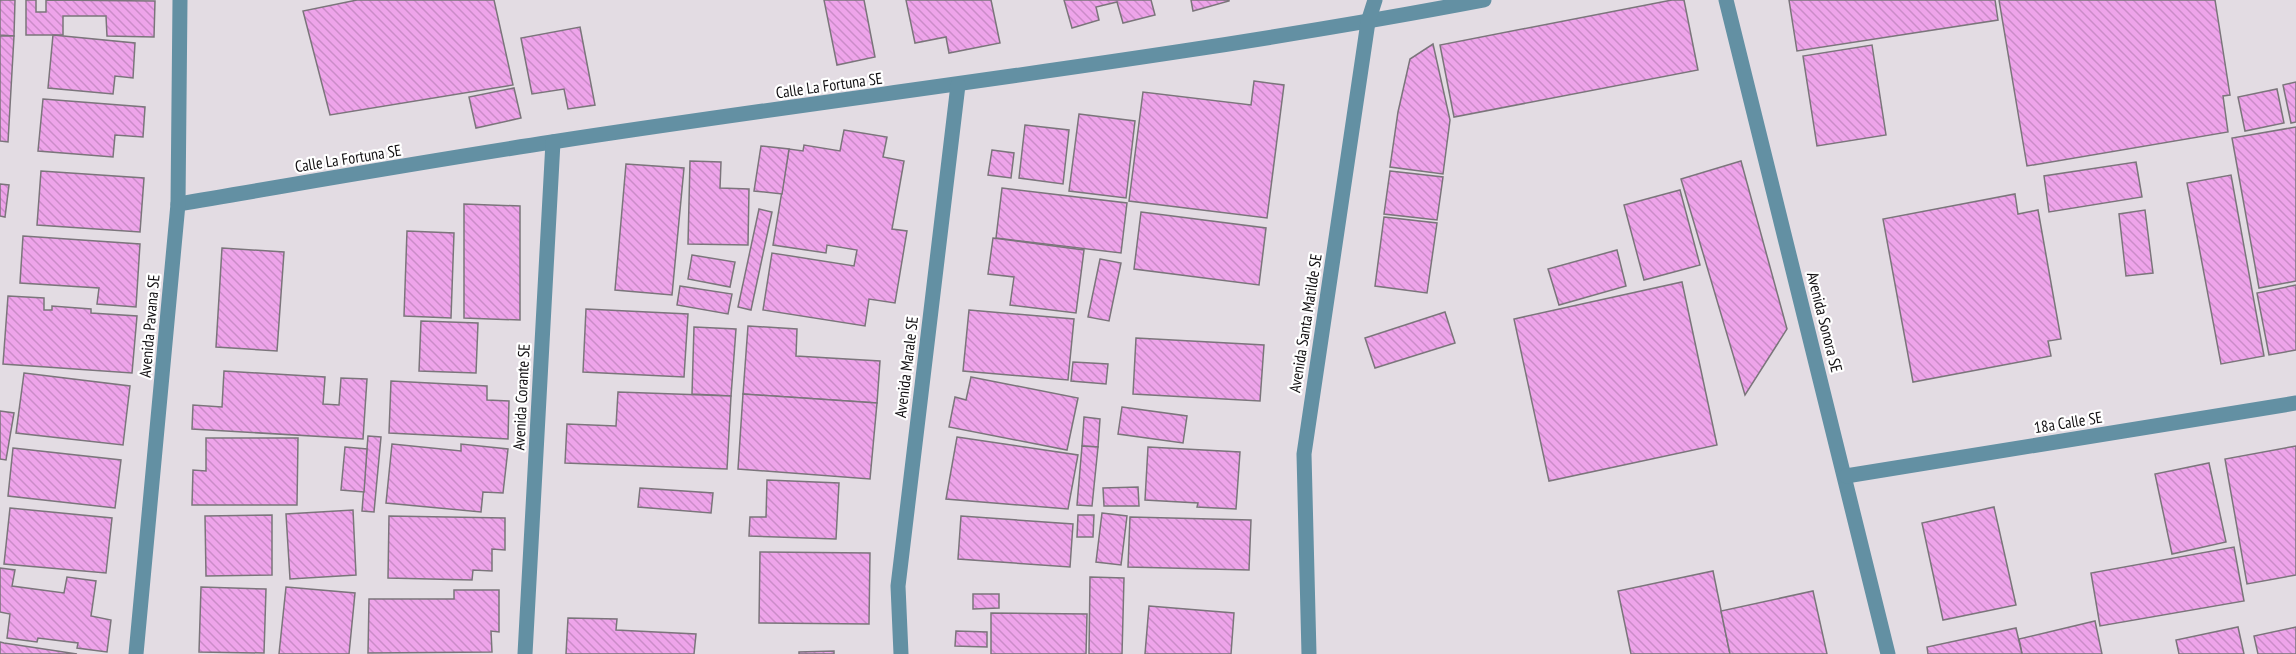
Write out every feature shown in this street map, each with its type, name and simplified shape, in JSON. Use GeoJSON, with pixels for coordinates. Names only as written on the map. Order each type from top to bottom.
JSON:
{"type":"FeatureCollection","features":[{"type":"Feature","properties":{"kind":"street","name":"Avenida Pavana SE"},"geometry":{"type":"LineString","coordinates":[[136,654],[178,204],[180,0]]}},
{"type":"Feature","properties":{"kind":"street","name":"Avenida Santa Matilde SE"},"geometry":{"type":"LineString","coordinates":[[1309,654],[1304,454],[1368,22],[1375,0]]}},
{"type":"Feature","properties":{"kind":"street","name":"Calle La Fortuna SE"},"geometry":{"type":"LineString","coordinates":[[178,204],[553,142],[958,86],[1368,22],[1484,0]]}},
{"type":"Feature","properties":{"kind":"street","name":"Avenida Sonora SE"},"geometry":{"type":"LineString","coordinates":[[1726,0],[1846,476],[1888,654]]}},
{"type":"Feature","properties":{"kind":"street","name":"Avenida Marale SE"},"geometry":{"type":"LineString","coordinates":[[901,654],[898,586],[958,86]]}},
{"type":"Feature","properties":{"kind":"street","name":"Avenida Corante SE"},"geometry":{"type":"LineString","coordinates":[[525,654],[553,142]]}},
{"type":"Feature","properties":{"kind":"street","name":"18a Calle SE"},"geometry":{"type":"LineString","coordinates":[[1846,476],[2296,404]]}},
{"type":"Feature","properties":{"kind":"building"},"geometry":{"type":"Polygon","coordinates":[[[0,0],[15,0],[14,36],[0,35],[0,0]]]}},
{"type":"Feature","properties":{"kind":"building"},"geometry":{"type":"Polygon","coordinates":[[[26,0],[36,0],[36,12],[46,12],[46,0],[155,1],[154,37],[107,36],[106,16],[63,16],[63,35],[26,35],[26,0]]]}},
{"type":"Feature","properties":{"kind":"building"},"geometry":{"type":"Polygon","coordinates":[[[357,0],[494,0],[513,85],[330,115],[303,11],[357,0]]]}},
{"type":"Feature","properties":{"kind":"building"},"geometry":{"type":"Polygon","coordinates":[[[824,0],[864,0],[875,57],[837,65],[824,0]]]}},
{"type":"Feature","properties":{"kind":"building"},"geometry":{"type":"Polygon","coordinates":[[[906,0],[991,0],[1000,43],[949,53],[946,37],[915,43],[906,0]]]}},
{"type":"Feature","properties":{"kind":"building"},"geometry":{"type":"Polygon","coordinates":[[[1064,0],[1151,0],[1155,15],[1123,23],[1117,2],[1096,7],[1099,20],[1072,28],[1064,0]]]}},
{"type":"Feature","properties":{"kind":"building"},"geometry":{"type":"Polygon","coordinates":[[[1191,0],[1229,0],[1229,1],[1193,11],[1191,0]]]}},
{"type":"Feature","properties":{"kind":"building"},"geometry":{"type":"Polygon","coordinates":[[[1672,0],[1684,0],[1698,70],[1454,117],[1440,45],[1672,0]]]}},
{"type":"Feature","properties":{"kind":"building"},"geometry":{"type":"Polygon","coordinates":[[[1789,0],[1995,0],[1998,20],[1797,51],[1789,0]]]}},
{"type":"Feature","properties":{"kind":"building"},"geometry":{"type":"Polygon","coordinates":[[[1999,0],[2215,0],[2230,95],[2223,96],[2228,132],[2027,166],[1999,0]]]}},
{"type":"Feature","properties":{"kind":"building"},"geometry":{"type":"Polygon","coordinates":[[[580,27],[595,105],[568,109],[564,89],[532,94],[521,38],[580,27]]]}},
{"type":"Feature","properties":{"kind":"building"},"geometry":{"type":"Polygon","coordinates":[[[53,35],[135,43],[133,78],[115,76],[113,94],[48,88],[53,35]]]}},
{"type":"Feature","properties":{"kind":"building"},"geometry":{"type":"Polygon","coordinates":[[[0,36],[14,36],[8,142],[0,141],[0,36]]]}},
{"type":"Feature","properties":{"kind":"building"},"geometry":{"type":"Polygon","coordinates":[[[1433,44],[1450,120],[1443,174],[1390,167],[1398,112],[1410,59],[1433,44]]]}},
{"type":"Feature","properties":{"kind":"building"},"geometry":{"type":"Polygon","coordinates":[[[1872,45],[1886,135],[1817,146],[1803,56],[1872,45]]]}},
{"type":"Feature","properties":{"kind":"building"},"geometry":{"type":"Polygon","coordinates":[[[1254,81],[1284,85],[1267,218],[1129,201],[1143,92],[1251,105],[1254,81]]]}},
{"type":"Feature","properties":{"kind":"building"},"geometry":{"type":"Polygon","coordinates":[[[2296,82],[2296,122],[2291,123],[2283,85],[2296,82]]]}},
{"type":"Feature","properties":{"kind":"building"},"geometry":{"type":"Polygon","coordinates":[[[514,88],[521,118],[476,128],[469,97],[514,88]]]}},
{"type":"Feature","properties":{"kind":"building"},"geometry":{"type":"Polygon","coordinates":[[[2277,89],[2284,123],[2245,131],[2238,97],[2277,89]]]}},
{"type":"Feature","properties":{"kind":"building"},"geometry":{"type":"Polygon","coordinates":[[[43,99],[145,107],[143,137],[115,135],[113,157],[38,151],[43,99]]]}},
{"type":"Feature","properties":{"kind":"building"},"geometry":{"type":"Polygon","coordinates":[[[1079,114],[1135,121],[1126,198],[1069,191],[1079,114]]]}},
{"type":"Feature","properties":{"kind":"building"},"geometry":{"type":"Polygon","coordinates":[[[1025,125],[1069,130],[1063,184],[1019,178],[1025,125]]]}},
{"type":"Feature","properties":{"kind":"building"},"geometry":{"type":"Polygon","coordinates":[[[2296,127],[2296,281],[2259,288],[2232,138],[2296,127]]]}},
{"type":"Feature","properties":{"kind":"building"},"geometry":{"type":"Polygon","coordinates":[[[844,130],[887,137],[883,157],[904,161],[892,229],[907,231],[895,303],[869,299],[865,326],[763,310],[772,253],[854,266],[857,250],[827,245],[826,253],[773,245],[789,149],[803,151],[804,145],[840,151],[844,130]]]}},
{"type":"Feature","properties":{"kind":"building"},"geometry":{"type":"Polygon","coordinates":[[[761,146],[789,149],[782,194],[754,191],[761,146]]]}},
{"type":"Feature","properties":{"kind":"building"},"geometry":{"type":"Polygon","coordinates":[[[992,150],[1014,153],[1011,178],[988,175],[992,150]]]}},
{"type":"Feature","properties":{"kind":"building"},"geometry":{"type":"Polygon","coordinates":[[[690,161],[721,162],[720,188],[749,189],[748,245],[688,244],[690,161]]]}},
{"type":"Feature","properties":{"kind":"building"},"geometry":{"type":"Polygon","coordinates":[[[1741,161],[1787,329],[1745,395],[1681,179],[1741,161]]]}},
{"type":"Feature","properties":{"kind":"building"},"geometry":{"type":"Polygon","coordinates":[[[2136,162],[2142,197],[2049,212],[2044,176],[2136,162]]]}},
{"type":"Feature","properties":{"kind":"building"},"geometry":{"type":"Polygon","coordinates":[[[626,164],[684,168],[672,295],[615,290],[626,164]]]}},
{"type":"Feature","properties":{"kind":"building"},"geometry":{"type":"Polygon","coordinates":[[[41,171],[144,178],[140,232],[37,225],[41,171]]]}},
{"type":"Feature","properties":{"kind":"building"},"geometry":{"type":"Polygon","coordinates":[[[1390,171],[1443,177],[1437,220],[1384,214],[1390,171]]]}},
{"type":"Feature","properties":{"kind":"building"},"geometry":{"type":"Polygon","coordinates":[[[2231,175],[2264,356],[2221,364],[2187,183],[2231,175]]]}},
{"type":"Feature","properties":{"kind":"building"},"geometry":{"type":"Polygon","coordinates":[[[0,184],[9,185],[5,217],[0,216],[0,184]]]}},
{"type":"Feature","properties":{"kind":"building"},"geometry":{"type":"Polygon","coordinates":[[[1002,188],[1127,203],[1121,253],[996,238],[1002,188]]]}},
{"type":"Feature","properties":{"kind":"building"},"geometry":{"type":"Polygon","coordinates":[[[1680,190],[1700,265],[1644,280],[1624,205],[1680,190]]]}},
{"type":"Feature","properties":{"kind":"building"},"geometry":{"type":"Polygon","coordinates":[[[2015,194],[2018,214],[2038,210],[2061,339],[2048,341],[2051,356],[1913,382],[1883,219],[2015,194]]]}},
{"type":"Feature","properties":{"kind":"building"},"geometry":{"type":"Polygon","coordinates":[[[464,204],[520,206],[520,320],[464,318],[464,204]]]}},
{"type":"Feature","properties":{"kind":"building"},"geometry":{"type":"Polygon","coordinates":[[[759,209],[772,212],[751,310],[738,307],[759,209]]]}},
{"type":"Feature","properties":{"kind":"building"},"geometry":{"type":"Polygon","coordinates":[[[2145,210],[2153,273],[2126,276],[2119,214],[2145,210]]]}},
{"type":"Feature","properties":{"kind":"building"},"geometry":{"type":"Polygon","coordinates":[[[1141,212],[1266,228],[1259,285],[1134,269],[1141,212]]]}},
{"type":"Feature","properties":{"kind":"building"},"geometry":{"type":"Polygon","coordinates":[[[1384,217],[1437,223],[1427,293],[1375,286],[1384,217]]]}},
{"type":"Feature","properties":{"kind":"building"},"geometry":{"type":"Polygon","coordinates":[[[407,231],[454,233],[451,318],[404,316],[407,231]]]}},
{"type":"Feature","properties":{"kind":"building"},"geometry":{"type":"Polygon","coordinates":[[[23,236],[140,244],[136,307],[97,304],[99,288],[20,283],[23,236]]]}},
{"type":"Feature","properties":{"kind":"building"},"geometry":{"type":"Polygon","coordinates":[[[993,238],[1084,250],[1076,313],[1010,305],[1014,277],[988,274],[993,238]]]}},
{"type":"Feature","properties":{"kind":"building"},"geometry":{"type":"Polygon","coordinates":[[[222,248],[284,252],[277,351],[216,347],[222,248]]]}},
{"type":"Feature","properties":{"kind":"building"},"geometry":{"type":"Polygon","coordinates":[[[1617,250],[1626,286],[1559,305],[1548,269],[1617,250]]]}},
{"type":"Feature","properties":{"kind":"building"},"geometry":{"type":"Polygon","coordinates":[[[692,255],[735,262],[730,287],[688,279],[692,255]]]}},
{"type":"Feature","properties":{"kind":"building"},"geometry":{"type":"Polygon","coordinates":[[[1100,259],[1121,263],[1109,321],[1088,317],[1100,259]]]}},
{"type":"Feature","properties":{"kind":"building"},"geometry":{"type":"Polygon","coordinates":[[[1682,282],[1717,445],[1549,481],[1514,319],[1682,282]]]}},
{"type":"Feature","properties":{"kind":"building"},"geometry":{"type":"Polygon","coordinates":[[[2296,285],[2296,350],[2269,355],[2257,293],[2296,285]]]}},
{"type":"Feature","properties":{"kind":"building"},"geometry":{"type":"Polygon","coordinates":[[[680,286],[732,294],[728,314],[677,305],[680,286]]]}},
{"type":"Feature","properties":{"kind":"building"},"geometry":{"type":"Polygon","coordinates":[[[8,296],[44,298],[44,310],[52,310],[52,306],[91,309],[91,313],[137,316],[132,373],[3,364],[8,296]]]}},
{"type":"Feature","properties":{"kind":"building"},"geometry":{"type":"Polygon","coordinates":[[[586,309],[688,314],[684,377],[583,372],[586,309]]]}},
{"type":"Feature","properties":{"kind":"building"},"geometry":{"type":"Polygon","coordinates":[[[969,310],[1074,319],[1068,380],[963,371],[969,310]]]}},
{"type":"Feature","properties":{"kind":"building"},"geometry":{"type":"Polygon","coordinates":[[[1445,312],[1455,343],[1375,368],[1365,338],[1445,312]]]}},
{"type":"Feature","properties":{"kind":"building"},"geometry":{"type":"Polygon","coordinates":[[[421,321],[478,323],[476,373],[419,371],[421,321]]]}},
{"type":"Feature","properties":{"kind":"building"},"geometry":{"type":"Polygon","coordinates":[[[748,326],[797,329],[796,356],[880,361],[877,403],[743,394],[748,326]]]}},
{"type":"Feature","properties":{"kind":"building"},"geometry":{"type":"Polygon","coordinates":[[[694,327],[736,329],[731,396],[692,394],[694,327]]]}},
{"type":"Feature","properties":{"kind":"building"},"geometry":{"type":"Polygon","coordinates":[[[1136,338],[1264,345],[1260,401],[1133,394],[1136,338]]]}},
{"type":"Feature","properties":{"kind":"building"},"geometry":{"type":"Polygon","coordinates":[[[1073,362],[1108,364],[1106,384],[1071,381],[1073,362]]]}},
{"type":"Feature","properties":{"kind":"building"},"geometry":{"type":"Polygon","coordinates":[[[224,371],[325,377],[323,404],[339,405],[341,378],[367,379],[363,439],[192,429],[193,405],[222,407],[224,371]]]}},
{"type":"Feature","properties":{"kind":"building"},"geometry":{"type":"Polygon","coordinates":[[[24,373],[130,386],[123,445],[16,433],[24,373]]]}},
{"type":"Feature","properties":{"kind":"building"},"geometry":{"type":"Polygon","coordinates":[[[971,377],[1078,398],[1067,450],[949,427],[955,397],[966,400],[971,377]]]}},
{"type":"Feature","properties":{"kind":"building"},"geometry":{"type":"Polygon","coordinates":[[[391,381],[487,386],[487,400],[509,401],[508,439],[389,433],[391,381]]]}},
{"type":"Feature","properties":{"kind":"building"},"geometry":{"type":"Polygon","coordinates":[[[618,392],[731,396],[727,469],[565,463],[567,424],[616,426],[618,392]]]}},
{"type":"Feature","properties":{"kind":"building"},"geometry":{"type":"Polygon","coordinates":[[[743,394],[877,403],[870,479],[738,469],[743,394]]]}},
{"type":"Feature","properties":{"kind":"building"},"geometry":{"type":"Polygon","coordinates":[[[1122,407],[1187,416],[1183,443],[1118,434],[1122,407]]]}},
{"type":"Feature","properties":{"kind":"building"},"geometry":{"type":"Polygon","coordinates":[[[0,411],[14,413],[6,460],[0,459],[0,411]]]}},
{"type":"Feature","properties":{"kind":"building"},"geometry":{"type":"Polygon","coordinates":[[[1084,417],[1100,419],[1098,447],[1082,446],[1084,417]]]}},
{"type":"Feature","properties":{"kind":"building"},"geometry":{"type":"Polygon","coordinates":[[[368,436],[381,437],[374,512],[362,511],[368,436]]]}},
{"type":"Feature","properties":{"kind":"building"},"geometry":{"type":"Polygon","coordinates":[[[957,437],[1078,455],[1068,509],[946,499],[957,437]]]}},
{"type":"Feature","properties":{"kind":"building"},"geometry":{"type":"Polygon","coordinates":[[[206,438],[298,438],[297,505],[192,505],[193,470],[206,471],[206,438]]]}},
{"type":"Feature","properties":{"kind":"building"},"geometry":{"type":"Polygon","coordinates":[[[392,444],[461,451],[461,444],[508,449],[503,493],[483,492],[481,512],[386,503],[392,444]]]}},
{"type":"Feature","properties":{"kind":"building"},"geometry":{"type":"Polygon","coordinates":[[[1082,446],[1098,447],[1092,506],[1077,505],[1082,446]]]}},
{"type":"Feature","properties":{"kind":"building"},"geometry":{"type":"Polygon","coordinates":[[[2296,446],[2296,575],[2247,584],[2225,459],[2296,446]]]}},
{"type":"Feature","properties":{"kind":"building"},"geometry":{"type":"Polygon","coordinates":[[[345,447],[367,449],[364,492],[341,490],[345,447]]]}},
{"type":"Feature","properties":{"kind":"building"},"geometry":{"type":"Polygon","coordinates":[[[1148,447],[1240,452],[1236,509],[1197,507],[1198,503],[1145,500],[1148,447]]]}},
{"type":"Feature","properties":{"kind":"building"},"geometry":{"type":"Polygon","coordinates":[[[13,448],[121,460],[115,508],[8,496],[13,448]]]}},
{"type":"Feature","properties":{"kind":"building"},"geometry":{"type":"Polygon","coordinates":[[[2209,463],[2226,542],[2172,554],[2155,474],[2209,463]]]}},
{"type":"Feature","properties":{"kind":"building"},"geometry":{"type":"Polygon","coordinates":[[[767,480],[839,483],[836,539],[749,536],[750,517],[766,517],[767,480]]]}},
{"type":"Feature","properties":{"kind":"building"},"geometry":{"type":"Polygon","coordinates":[[[1138,487],[1139,506],[1104,506],[1103,488],[1138,487]]]}},
{"type":"Feature","properties":{"kind":"building"},"geometry":{"type":"Polygon","coordinates":[[[640,488],[713,493],[711,513],[638,507],[640,488]]]}},
{"type":"Feature","properties":{"kind":"building"},"geometry":{"type":"Polygon","coordinates":[[[1994,507],[2016,605],[1943,620],[1922,523],[1994,507]]]}},
{"type":"Feature","properties":{"kind":"building"},"geometry":{"type":"Polygon","coordinates":[[[10,508],[112,518],[106,573],[4,564],[10,508]]]}},
{"type":"Feature","properties":{"kind":"building"},"geometry":{"type":"Polygon","coordinates":[[[353,510],[356,575],[290,579],[286,514],[353,510]]]}},
{"type":"Feature","properties":{"kind":"building"},"geometry":{"type":"Polygon","coordinates":[[[1102,513],[1127,516],[1121,565],[1096,562],[1102,513]]]}},
{"type":"Feature","properties":{"kind":"building"},"geometry":{"type":"Polygon","coordinates":[[[272,515],[272,575],[206,576],[205,516],[272,515]]]}},
{"type":"Feature","properties":{"kind":"building"},"geometry":{"type":"Polygon","coordinates":[[[1078,515],[1094,515],[1093,537],[1077,537],[1078,515]]]}},
{"type":"Feature","properties":{"kind":"building"},"geometry":{"type":"Polygon","coordinates":[[[389,516],[505,518],[505,550],[492,549],[492,571],[473,570],[472,580],[388,578],[389,516]]]}},
{"type":"Feature","properties":{"kind":"building"},"geometry":{"type":"Polygon","coordinates":[[[961,516],[1073,524],[1070,567],[958,559],[961,516]]]}},
{"type":"Feature","properties":{"kind":"building"},"geometry":{"type":"Polygon","coordinates":[[[1130,517],[1251,520],[1249,570],[1128,567],[1130,517]]]}},
{"type":"Feature","properties":{"kind":"building"},"geometry":{"type":"Polygon","coordinates":[[[2234,547],[2244,601],[2100,626],[2091,573],[2234,547]]]}},
{"type":"Feature","properties":{"kind":"building"},"geometry":{"type":"Polygon","coordinates":[[[760,552],[870,553],[869,624],[759,623],[760,552]]]}},
{"type":"Feature","properties":{"kind":"building"},"geometry":{"type":"Polygon","coordinates":[[[0,568],[15,570],[12,586],[64,593],[67,577],[96,581],[91,616],[111,620],[107,652],[77,648],[78,643],[38,638],[37,642],[7,638],[10,614],[0,612],[0,568]]]}},
{"type":"Feature","properties":{"kind":"building"},"geometry":{"type":"Polygon","coordinates":[[[1713,571],[1730,654],[1631,654],[1618,591],[1713,571]]]}},
{"type":"Feature","properties":{"kind":"building"},"geometry":{"type":"Polygon","coordinates":[[[1090,577],[1124,578],[1122,654],[1089,654],[1090,577]]]}},
{"type":"Feature","properties":{"kind":"building"},"geometry":{"type":"Polygon","coordinates":[[[201,587],[266,589],[264,653],[199,652],[201,587]]]}},
{"type":"Feature","properties":{"kind":"building"},"geometry":{"type":"Polygon","coordinates":[[[286,587],[355,593],[349,654],[279,654],[286,587]]]}},
{"type":"Feature","properties":{"kind":"building"},"geometry":{"type":"Polygon","coordinates":[[[454,590],[499,590],[499,632],[491,631],[492,652],[368,653],[369,599],[454,599],[454,590]]]}},
{"type":"Feature","properties":{"kind":"building"},"geometry":{"type":"Polygon","coordinates":[[[1813,591],[1827,654],[1730,654],[1721,611],[1813,591]]]}},
{"type":"Feature","properties":{"kind":"building"},"geometry":{"type":"Polygon","coordinates":[[[973,594],[999,594],[999,608],[973,609],[973,594]]]}},
{"type":"Feature","properties":{"kind":"building"},"geometry":{"type":"Polygon","coordinates":[[[1149,606],[1234,613],[1231,654],[1145,654],[1149,606]]]}},
{"type":"Feature","properties":{"kind":"building"},"geometry":{"type":"Polygon","coordinates":[[[991,613],[1087,614],[1086,654],[991,654],[991,613]]]}},
{"type":"Feature","properties":{"kind":"building"},"geometry":{"type":"Polygon","coordinates":[[[568,618],[617,619],[616,630],[696,634],[694,654],[566,654],[568,618]]]}},
{"type":"Feature","properties":{"kind":"building"},"geometry":{"type":"Polygon","coordinates":[[[2095,621],[2102,654],[2022,654],[2019,639],[2095,621]]]}},
{"type":"Feature","properties":{"kind":"building"},"geometry":{"type":"Polygon","coordinates":[[[2238,627],[2244,654],[2179,654],[2176,640],[2238,627]]]}},
{"type":"Feature","properties":{"kind":"building"},"geometry":{"type":"Polygon","coordinates":[[[2296,627],[2296,654],[2258,654],[2254,636],[2296,627]]]}},
{"type":"Feature","properties":{"kind":"building"},"geometry":{"type":"Polygon","coordinates":[[[2016,628],[2022,654],[1928,654],[1927,647],[2016,628]]]}},
{"type":"Feature","properties":{"kind":"building"},"geometry":{"type":"Polygon","coordinates":[[[956,631],[987,632],[987,647],[955,646],[956,631]]]}},
{"type":"Feature","properties":{"kind":"building"},"geometry":{"type":"Polygon","coordinates":[[[0,642],[4,643],[77,654],[0,654],[0,642]]]}},
{"type":"Feature","properties":{"kind":"building"},"geometry":{"type":"Polygon","coordinates":[[[834,651],[834,654],[799,654],[799,652],[834,651]]]}}]}
